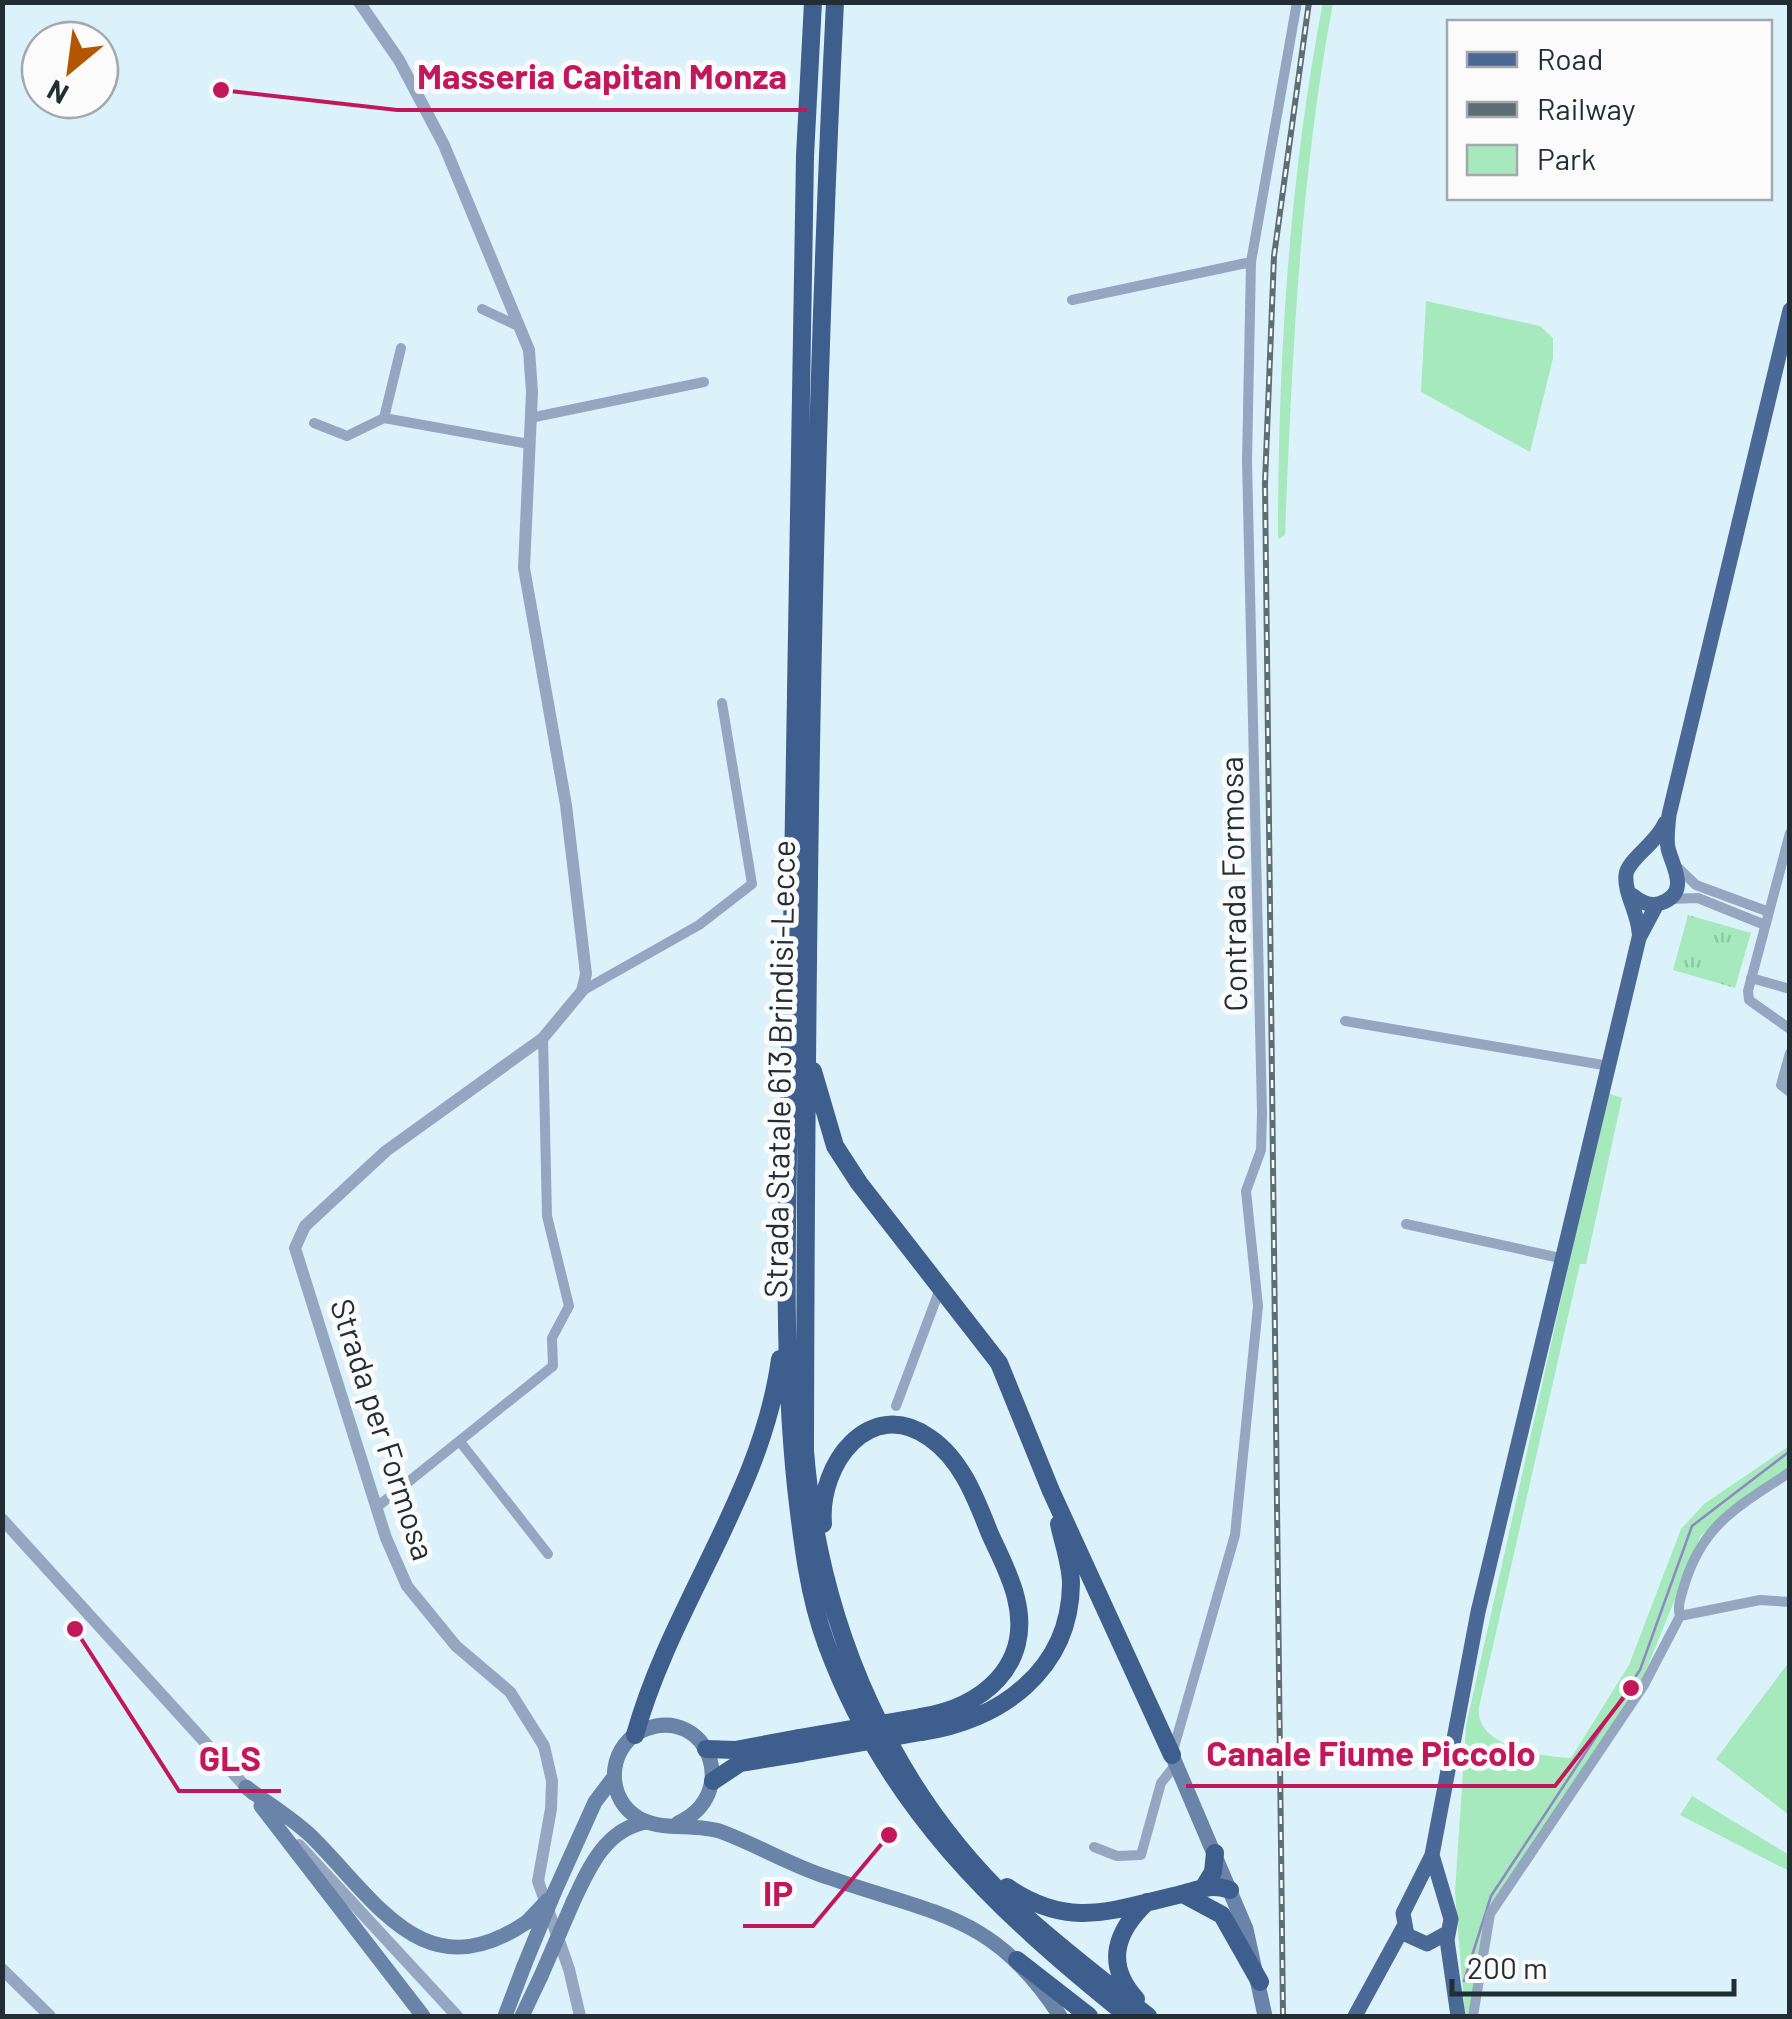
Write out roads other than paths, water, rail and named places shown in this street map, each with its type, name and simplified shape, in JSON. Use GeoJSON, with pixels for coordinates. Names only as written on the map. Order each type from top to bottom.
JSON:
{"type":"FeatureCollection","features":[{"type":"Feature","properties":{"kind":"highway","name":"Strada Statale 613 Brindisi-Lecce"},"geometry":{"type":"LineString","coordinates":[[813,2],[805,156],[786,1314],[800,1528],[827,1645],[883,1760],[965,1872],[1013,1922],[1128,2016]]}},
{"type":"Feature","properties":{"kind":"highway","name":"Strada Statale 613 Brindisi-Lecce"},"geometry":{"type":"LineString","coordinates":[[835,2],[826,188],[806,1036],[805,1451],[810,1516],[840,1637],[894,1753],[928,1806],[1022,1913],[1150,2016]]}},
{"type":"Feature","properties":{"kind":"highway"},"geometry":{"type":"LineString","coordinates":[[806,1036],[835,1146],[859,1183],[999,1363],[1052,1491],[1174,1759]]}},
{"type":"Feature","properties":{"kind":"highway"},"geometry":{"type":"LineString","coordinates":[[635,1735],[651,1678],[748,1477],[766,1426],[786,1314]]}},
{"type":"Feature","properties":{"kind":"highway"},"geometry":{"type":"LineString","coordinates":[[828,1584],[821,1504],[830,1468],[843,1450],[870,1430],[903,1426],[928,1436],[953,1458],[972,1491],[1016,1596],[1019,1637],[1007,1669],[982,1696],[921,1725]]}},
{"type":"Feature","properties":{"kind":"highway"},"geometry":{"type":"LineString","coordinates":[[706,1749],[800,1745],[921,1725],[965,1724],[1010,1702],[1056,1648],[1071,1580],[1052,1491]]}},
{"type":"Feature","properties":{"kind":"highway"},"geometry":{"type":"LineString","coordinates":[[713,1782],[740,1764],[800,1745]]}},
{"type":"Feature","properties":{"kind":"highway"},"geometry":{"type":"LineString","coordinates":[[1206,1894],[1215,1854]]}},
{"type":"Feature","properties":{"kind":"highway"},"geometry":{"type":"LineString","coordinates":[[968,1856],[1048,1911],[1089,1913],[1184,1894],[1230,1890]]}},
{"type":"Feature","properties":{"kind":"highway"},"geometry":{"type":"LineString","coordinates":[[1206,1894],[1260,1982]]}},
{"type":"Feature","properties":{"kind":"highway"},"geometry":{"type":"LineString","coordinates":[[1148,1901],[1120,1933],[1115,1954],[1129,1990],[1150,2016]]}},
{"type":"Feature","properties":{"kind":"highway"},"geometry":{"type":"LineString","coordinates":[[1016,1960],[1089,2016]]}},
{"type":"Feature","properties":{"kind":"main road"},"geometry":{"type":"LineString","coordinates":[[1355,2016],[1403,1928],[1403,1913],[1432,1855],[1458,1705],[1560,1258],[1639,938],[1678,887],[1667,838],[1668,815],[1790,310]]}},
{"type":"Feature","properties":{"kind":"main road"},"geometry":{"type":"LineString","coordinates":[[1639,938],[1626,873],[1633,860],[1646,852],[1668,815]]}},
{"type":"Feature","properties":{"kind":"main road"},"geometry":{"type":"LineString","coordinates":[[1646,852],[1660,853],[1674,863]]}},
{"type":"Feature","properties":{"kind":"main road"},"geometry":{"type":"LineString","coordinates":[[1632,895],[1643,903],[1663,902]]}},
{"type":"Feature","properties":{"kind":"main road"},"geometry":{"type":"LineString","coordinates":[[505,2016],[595,1802],[614,1777],[619,1753],[635,1735],[665,1726],[696,1737],[706,1749],[713,1782],[702,1807],[678,1823]]}},
{"type":"Feature","properties":{"kind":"main road"},"geometry":{"type":"LineString","coordinates":[[1174,1759],[1230,1890],[1260,1982],[1264,2016]]}},
{"type":"Feature","properties":{"kind":"main road"},"geometry":{"type":"LineString","coordinates":[[614,1777],[623,1804],[646,1822]]}},
{"type":"Feature","properties":{"kind":"main road"},"geometry":{"type":"LineString","coordinates":[[246,1787],[311,1836],[378,1911],[414,1937],[469,1949],[500,1941],[527,1922],[554,1893]]}},
{"type":"Feature","properties":{"kind":"main road"},"geometry":{"type":"LineString","coordinates":[[246,1787],[424,2016]]}},
{"type":"Feature","properties":{"kind":"main road"},"geometry":{"type":"LineString","coordinates":[[522,2016],[572,1902],[609,1841],[629,1825],[646,1822],[678,1823],[722,1832],[826,1877],[942,1912],[978,1929],[1016,1960],[1060,2016]]}},
{"type":"Feature","properties":{"kind":"main road"},"geometry":{"type":"LineString","coordinates":[[1432,1855],[1450,1918],[1446,1933],[1458,2016]]}},
{"type":"Feature","properties":{"kind":"main road"},"geometry":{"type":"LineString","coordinates":[[1411,1900],[1425,1895],[1445,1904]]}},
{"type":"Feature","properties":{"kind":"main road"},"geometry":{"type":"LineString","coordinates":[[1403,1928],[1413,1940],[1427,1944],[1452,1974]]}},
{"type":"Feature","properties":{"kind":"main road"},"geometry":{"type":"LineString","coordinates":[[1427,1944],[1446,1933]]}},
{"type":"Feature","properties":{"kind":"street"},"geometry":{"type":"LineString","coordinates":[[359,2],[399,60],[444,145],[521,327],[532,373],[524,568],[574,858],[586,974],[582,991]]}},
{"type":"Feature","properties":{"kind":"street","name":"Contrada Formosa"},"geometry":{"type":"LineString","coordinates":[[1094,1847],[1117,1856],[1141,1855],[1161,1783],[1174,1759],[1235,1535],[1258,1306],[1258,1268],[1246,1191],[1260,1150],[1262,1113],[1246,460],[1250,262],[1297,2]]}},
{"type":"Feature","properties":{"kind":"street"},"geometry":{"type":"LineString","coordinates":[[1072,300],[1250,262]]}},
{"type":"Feature","properties":{"kind":"street"},"geometry":{"type":"LineString","coordinates":[[482,310],[521,327]]}},
{"type":"Feature","properties":{"kind":"street"},"geometry":{"type":"LineString","coordinates":[[384,418],[401,348]]}},
{"type":"Feature","properties":{"kind":"street"},"geometry":{"type":"LineString","coordinates":[[530,418],[704,382]]}},
{"type":"Feature","properties":{"kind":"street"},"geometry":{"type":"LineString","coordinates":[[314,422],[347,436],[384,418],[529,444]]}},
{"type":"Feature","properties":{"kind":"street","name":"Strada per Formosa"},"geometry":{"type":"LineString","coordinates":[[580,2016],[570,1969],[538,1881],[551,1809],[552,1781],[544,1746],[510,1692],[428,1615],[408,1586],[377,1508],[295,1248],[299,1236],[386,1151],[543,1038],[582,991],[699,925],[752,884],[722,703]]}},
{"type":"Feature","properties":{"kind":"street"},"geometry":{"type":"LineString","coordinates":[[1789,834],[1751,978],[1749,1000],[1790,1029]]}},
{"type":"Feature","properties":{"kind":"street"},"geometry":{"type":"LineString","coordinates":[[1674,863],[1696,885],[1768,912]]}},
{"type":"Feature","properties":{"kind":"street"},"geometry":{"type":"LineString","coordinates":[[1776,886],[1790,889]]}},
{"type":"Feature","properties":{"kind":"street"},"geometry":{"type":"LineString","coordinates":[[1663,902],[1698,898],[1765,926]]}},
{"type":"Feature","properties":{"kind":"street"},"geometry":{"type":"LineString","coordinates":[[1751,978],[1790,989]]}},
{"type":"Feature","properties":{"kind":"street"},"geometry":{"type":"LineString","coordinates":[[1345,1021],[1608,1066]]}},
{"type":"Feature","properties":{"kind":"street"},"geometry":{"type":"LineString","coordinates":[[377,1508],[548,1372],[554,1359],[554,1330],[569,1306],[546,1216],[543,1038]]}},
{"type":"Feature","properties":{"kind":"street"},"geometry":{"type":"LineString","coordinates":[[1787,1091],[1782,1075],[1790,1053]]}},
{"type":"Feature","properties":{"kind":"street"},"geometry":{"type":"LineString","coordinates":[[1406,1224],[1560,1258]]}},
{"type":"Feature","properties":{"kind":"street"},"geometry":{"type":"LineString","coordinates":[[896,1406],[941,1286]]}},
{"type":"Feature","properties":{"kind":"street"},"geometry":{"type":"LineString","coordinates":[[461,1443],[548,1554]]}},
{"type":"Feature","properties":{"kind":"street"},"geometry":{"type":"LineString","coordinates":[[1473,2016],[1490,1914],[1644,1684],[1680,1616],[1678,1607],[1690,1568],[1705,1536],[1727,1514],[1790,1472]]}},
{"type":"Feature","properties":{"kind":"street"},"geometry":{"type":"LineString","coordinates":[[2,1519],[457,2016]]}},
{"type":"Feature","properties":{"kind":"street"},"geometry":{"type":"LineString","coordinates":[[1680,1616],[1760,1600],[1790,1602]]}},
{"type":"Feature","properties":{"kind":"street"},"geometry":{"type":"LineString","coordinates":[[2,1969],[50,2016]]}},
{"type":"Feature","properties":{"kind":"waterway"},"geometry":{"type":"LineString","coordinates":[[1464,1981],[1491,1896],[1640,1670],[1692,1526],[1790,1451]]}},
{"type":"Feature","properties":{"kind":"railway"},"geometry":{"type":"LineString","coordinates":[[1283,2016],[1265,483],[1274,256],[1309,2]]}},
{"type":"Feature","properties":{"kind":"place","name":"Masseria Capitan Monza"},"geometry":{"type":"Point","coordinates":[221,90]}},
{"type":"Feature","properties":{"kind":"place","name":"GLS"},"geometry":{"type":"Point","coordinates":[75,1629]}},
{"type":"Feature","properties":{"kind":"place","name":"Canale Fiume Piccolo"},"geometry":{"type":"Point","coordinates":[1631,1688]}},
{"type":"Feature","properties":{"kind":"place","name":"IP"},"geometry":{"type":"Point","coordinates":[889,1835]}}]}
